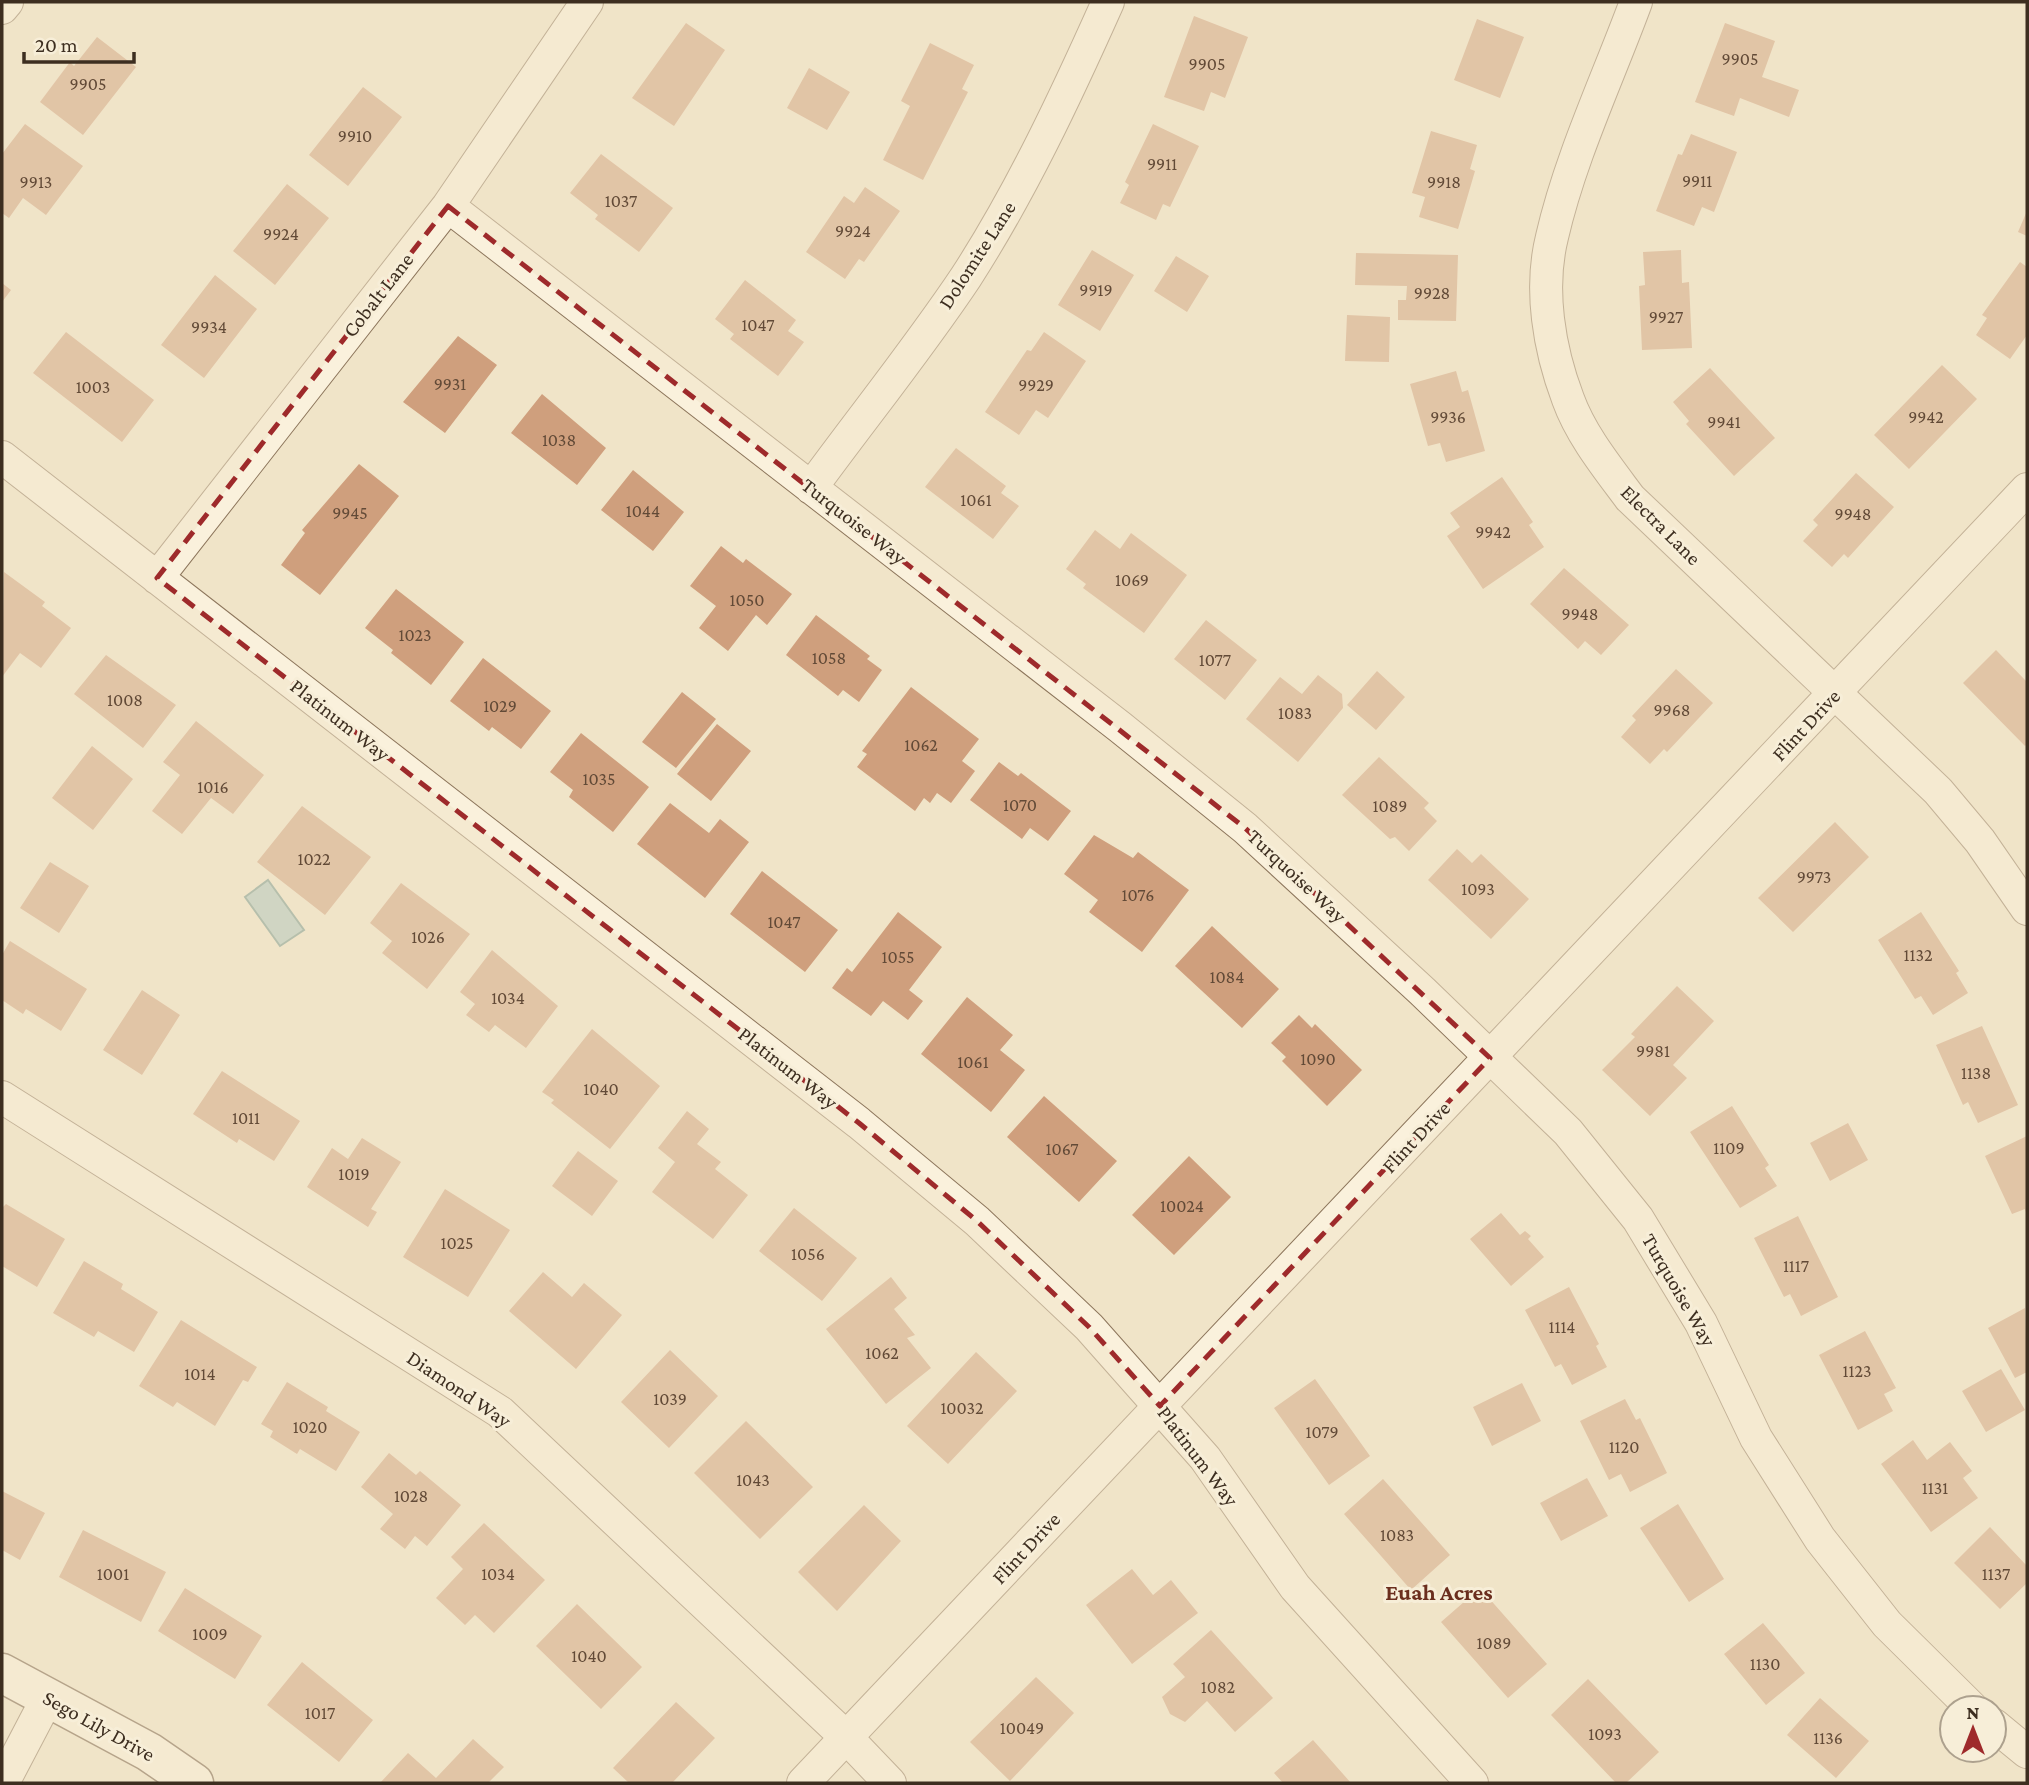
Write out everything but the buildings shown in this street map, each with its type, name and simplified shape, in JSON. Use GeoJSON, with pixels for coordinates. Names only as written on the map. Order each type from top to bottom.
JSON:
{"type":"FeatureCollection","features":[{"type":"Feature","properties":{"kind":"main road","name":"Sego Lily Drive"},"geometry":{"type":"LineString","coordinates":[[2,1673],[149,1752],[194,1783]]}},
{"type":"Feature","properties":{"kind":"street"},"geometry":{"type":"LineString","coordinates":[[2,8],[7,2]]}},
{"type":"Feature","properties":{"kind":"street","name":"Cobalt Lane"},"geometry":{"type":"LineString","coordinates":[[157,578],[447,206],[587,2]]}},
{"type":"Feature","properties":{"kind":"street","name":"Dolomite Lane"},"geometry":{"type":"LineString","coordinates":[[811,488],[965,278],[994,231],[1056,116],[1108,2]]}},
{"type":"Feature","properties":{"kind":"street","name":"Electra Lane"},"geometry":{"type":"LineString","coordinates":[[1636,2],[1551,239],[1546,293],[1552,348],[1568,401],[1595,451],[1630,498],[1938,791],[1980,841],[2027,909]]}},
{"type":"Feature","properties":{"kind":"street","name":"Turquoise Way"},"geometry":{"type":"LineString","coordinates":[[447,206],[1120,727],[1245,828],[1568,1132],[1638,1219],[1701,1323],[1756,1438],[1820,1539],[1887,1624],[1958,1694]]}},
{"type":"Feature","properties":{"kind":"street","name":"Platinum Way"},"geometry":{"type":"LineString","coordinates":[[2,457],[859,1123],[977,1221],[1089,1327],[1160,1406],[1205,1458],[1295,1587],[1472,1783]]}},
{"type":"Feature","properties":{"kind":"street","name":"Flint Drive"},"geometry":{"type":"LineString","coordinates":[[803,1783],[2027,489]]}},
{"type":"Feature","properties":{"kind":"street","name":"Diamond Way"},"geometry":{"type":"LineString","coordinates":[[2,1097],[500,1412],[847,1738],[890,1783]]}},
{"type":"Feature","properties":{"kind":"street"},"geometry":{"type":"LineString","coordinates":[[3,1783],[48,1697]]}},
{"type":"Feature","properties":{"kind":"street"},"geometry":{"type":"LineString","coordinates":[[2008,1737],[2027,1752]]}},
{"type":"Feature","properties":{"kind":"highlighted area"},"geometry":{"type":"Polygon","coordinates":[[[448,206],[1245,828],[1490,1058],[1160,1406],[1089,1327],[977,1221],[859,1123],[157,578],[448,206]]]}},
{"type":"Feature","properties":{"kind":"water"},"geometry":{"type":"Polygon","coordinates":[[[268,880],[304,930],[280,946],[245,897],[268,880]]]}},
{"type":"Feature","properties":{"kind":"district","name":"Euah Acres"},"geometry":{"type":"Point","coordinates":[1439,1592]}}]}
